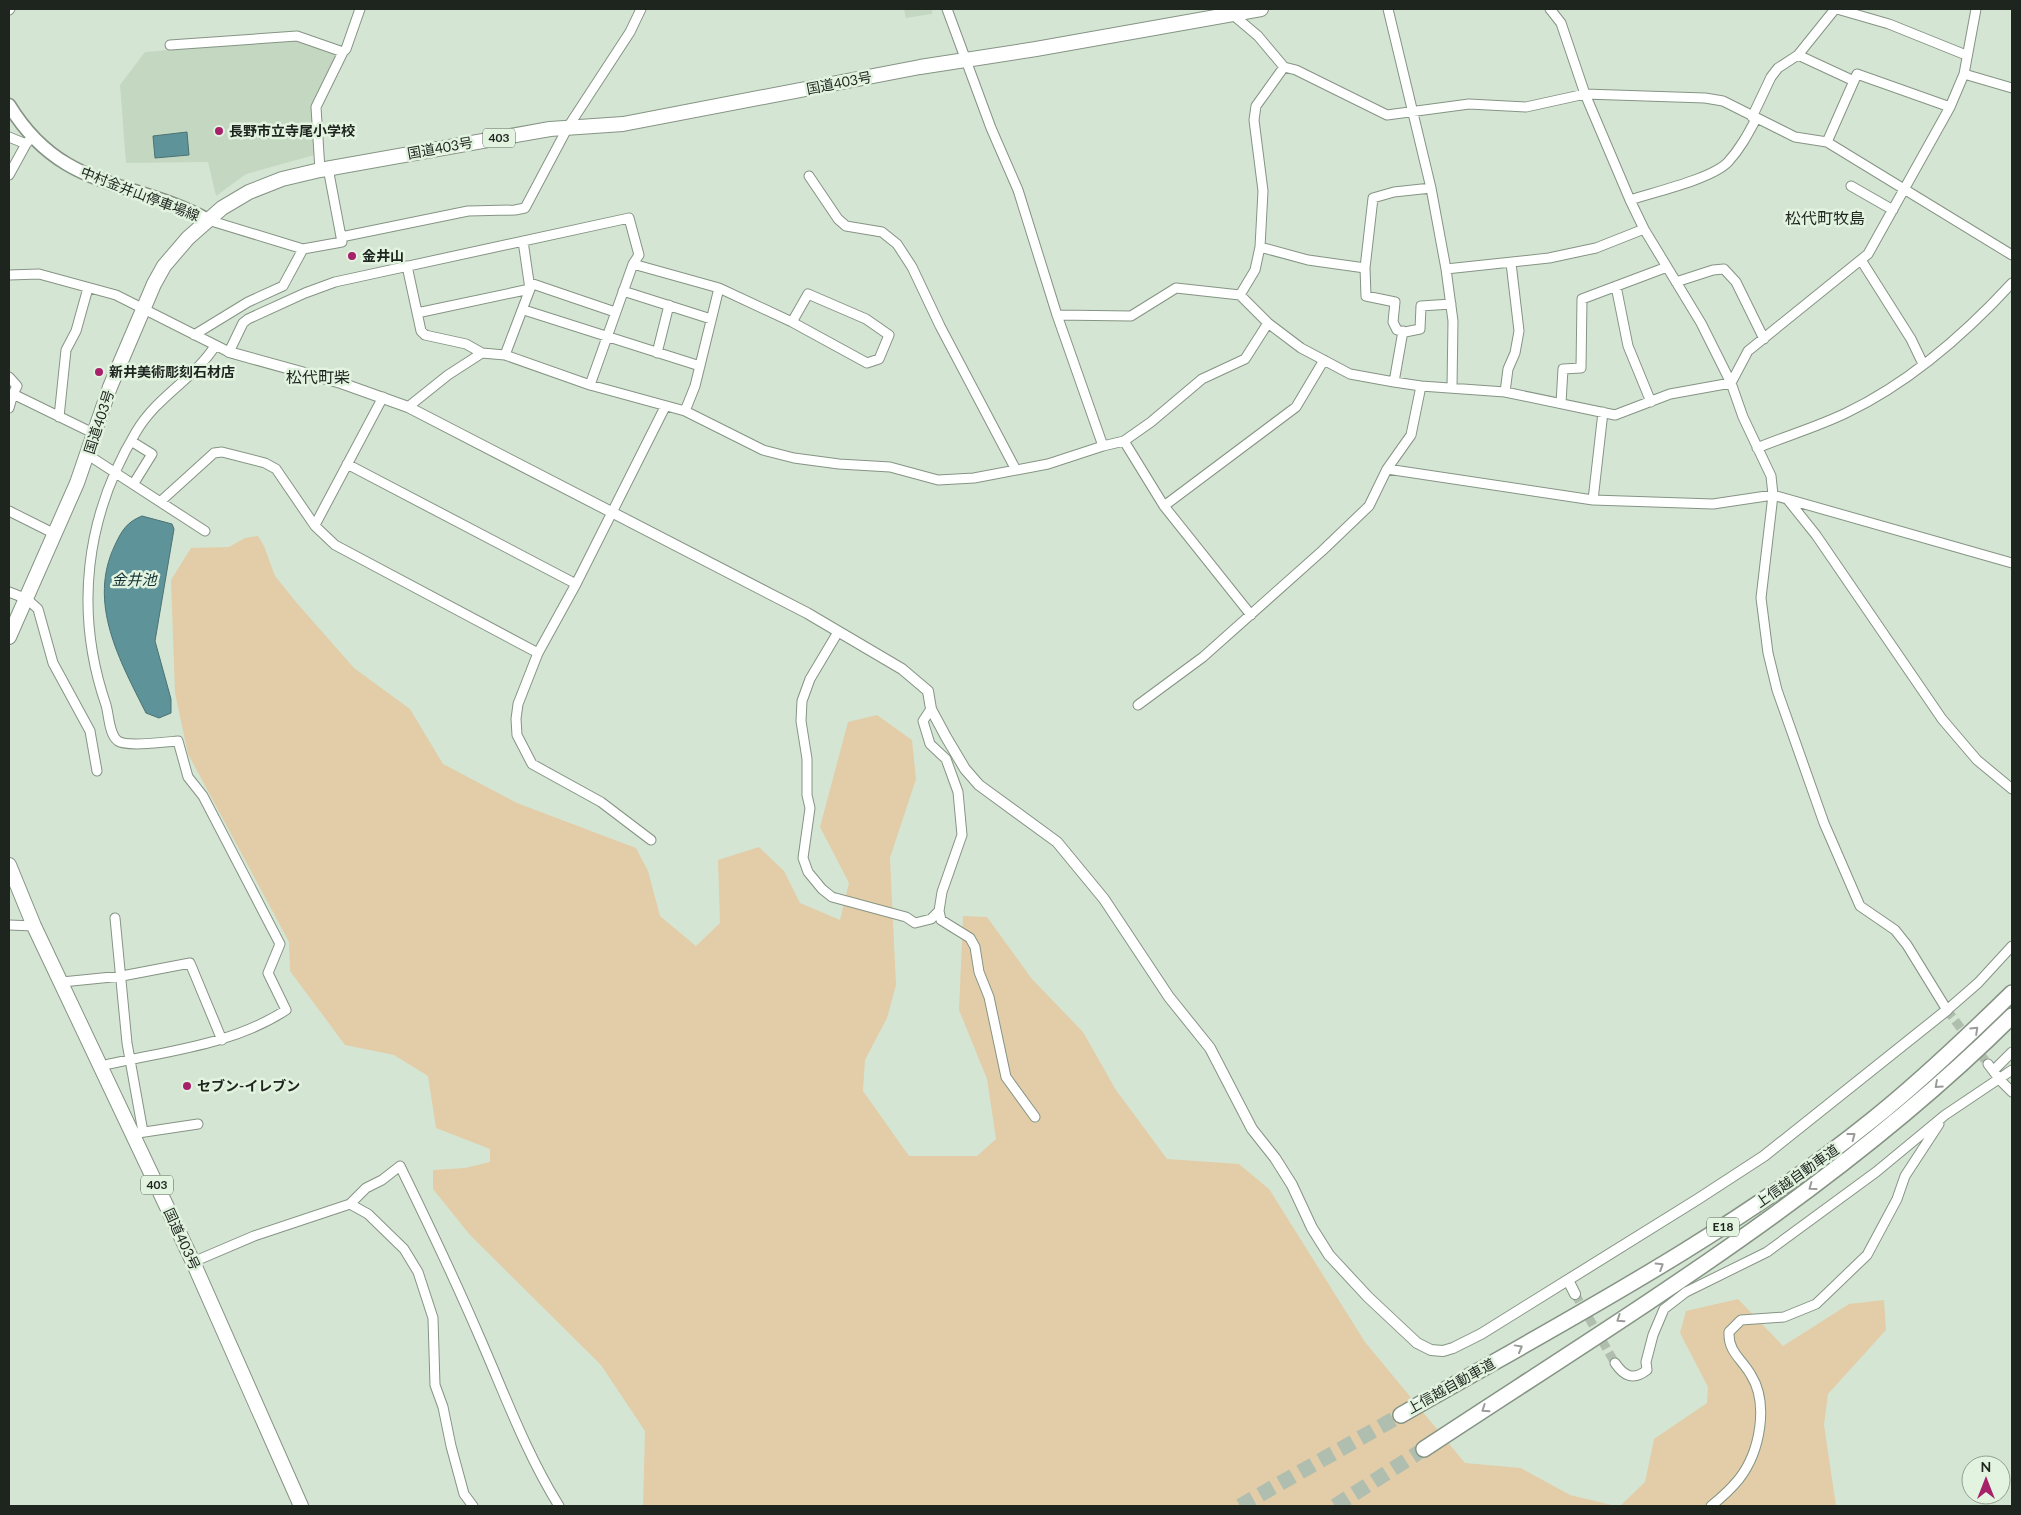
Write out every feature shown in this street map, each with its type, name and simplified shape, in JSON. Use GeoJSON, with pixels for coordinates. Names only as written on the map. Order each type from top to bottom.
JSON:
{"type":"FeatureCollection","features":[{"type":"Feature","properties":{"kind":"highway","name":"国道403号"},"geometry":{"type":"LineString","coordinates":[[9,637],[88,455],[110,387],[164,266],[188,238],[208,220],[249,192],[282,179],[324,169],[568,127],[623,124],[967,60],[1261,9]]}},
{"type":"Feature","properties":{"kind":"highway","name":"国道403号"},"geometry":{"type":"LineString","coordinates":[[9,865],[34,926],[101,1066],[138,1134],[302,1506]]}},
{"type":"Feature","properties":{"kind":"highway","name":"上信越自動車道"},"geometry":{"type":"LineString","coordinates":[[1400,1415],[1636,1281],[1785,1184],[1872,1121],[1910,1089],[2012,993]]}},
{"type":"Feature","properties":{"kind":"highway","name":"上信越自動車道"},"geometry":{"type":"LineString","coordinates":[[1424,1449],[1696,1269],[1832,1172],[1912,1108],[2012,1016]]}},
{"type":"Feature","properties":{"kind":"main road","name":"中村金井山停車場線"},"geometry":{"type":"LineString","coordinates":[[9,105],[29,140],[70,168],[119,187],[173,204],[208,220]]}},
{"type":"Feature","properties":{"kind":"street"},"geometry":{"type":"LineString","coordinates":[[208,220],[303,248],[342,242],[324,169],[316,107],[346,49],[360,9]]}},
{"type":"Feature","properties":{"kind":"street"},"geometry":{"type":"LineString","coordinates":[[341,237],[454,213],[525,208],[568,127],[630,32],[641,9]]}},
{"type":"Feature","properties":{"kind":"street"},"geometry":{"type":"LineString","coordinates":[[947,9],[992,128],[1018,190],[1057,315],[1103,446]]}},
{"type":"Feature","properties":{"kind":"street"},"geometry":{"type":"LineString","coordinates":[[1388,9],[1431,188],[1446,269],[1453,321],[1452,387]]}},
{"type":"Feature","properties":{"kind":"street"},"geometry":{"type":"LineString","coordinates":[[1550,9],[1561,23],[1585,94],[1630,200],[1644,229],[1701,323],[1731,383],[1757,448],[1771,476],[1773,495],[1762,598],[1770,663],[1824,823],[1860,906],[1895,930],[1907,945],[1947,1010]]}},
{"type":"Feature","properties":{"kind":"street"},"geometry":{"type":"LineString","coordinates":[[1630,200],[1710,174],[1727,163],[1743,143],[1774,72],[1798,55],[1836,9],[1889,24],[1966,55]]}},
{"type":"Feature","properties":{"kind":"street"},"geometry":{"type":"LineString","coordinates":[[1731,383],[1748,351],[1868,254],[1906,189],[1950,107],[1964,74],[1976,9]]}},
{"type":"Feature","properties":{"kind":"street"},"geometry":{"type":"LineString","coordinates":[[1232,14],[1258,36],[1284,68],[1296,70],[1387,115],[1469,104],[1526,106],[1585,94],[1705,98],[1723,101],[1795,137],[1827,142],[2012,255]]}},
{"type":"Feature","properties":{"kind":"street"},"geometry":{"type":"LineString","coordinates":[[170,45],[297,36],[343,52]]}},
{"type":"Feature","properties":{"kind":"street"},"geometry":{"type":"LineString","coordinates":[[1798,55],[1854,81]]}},
{"type":"Feature","properties":{"kind":"street"},"geometry":{"type":"LineString","coordinates":[[1240,295],[1255,270],[1260,247],[1263,191],[1254,120],[1256,106],[1261,96],[1284,68]]}},
{"type":"Feature","properties":{"kind":"street"},"geometry":{"type":"LineString","coordinates":[[1827,142],[1857,74],[1950,107]]}},
{"type":"Feature","properties":{"kind":"street"},"geometry":{"type":"LineString","coordinates":[[1964,74],[2012,88]]}},
{"type":"Feature","properties":{"kind":"street"},"geometry":{"type":"LineString","coordinates":[[9,137],[29,140],[9,175]]}},
{"type":"Feature","properties":{"kind":"street"},"geometry":{"type":"LineString","coordinates":[[809,176],[838,219],[846,226],[882,232],[902,252],[912,267],[940,326],[1016,470]]}},
{"type":"Feature","properties":{"kind":"street"},"geometry":{"type":"LineString","coordinates":[[1850,186],[1893,210]]}},
{"type":"Feature","properties":{"kind":"street"},"geometry":{"type":"LineString","coordinates":[[1431,188],[1394,192],[1373,198],[1365,268],[1366,296],[1395,302],[1393,322],[1398,330],[1403,331],[1420,329],[1421,306],[1451,304]]}},
{"type":"Feature","properties":{"kind":"street"},"geometry":{"type":"LineString","coordinates":[[229,352],[243,323],[256,315],[335,282],[629,218],[639,255],[633,264],[605,338],[590,385]]}},
{"type":"Feature","properties":{"kind":"street"},"geometry":{"type":"LineString","coordinates":[[1446,269],[1549,258],[1596,248],[1644,229]]}},
{"type":"Feature","properties":{"kind":"street"},"geometry":{"type":"LineString","coordinates":[[505,355],[524,310],[530,286],[523,241]]}},
{"type":"Feature","properties":{"kind":"street"},"geometry":{"type":"LineString","coordinates":[[1260,247],[1308,260],[1365,268]]}},
{"type":"Feature","properties":{"kind":"street"},"geometry":{"type":"LineString","coordinates":[[194,335],[248,302],[283,286],[303,248]]}},
{"type":"Feature","properties":{"kind":"street"},"geometry":{"type":"LineString","coordinates":[[1861,260],[1911,339],[1923,364]]}},
{"type":"Feature","properties":{"kind":"street"},"geometry":{"type":"LineString","coordinates":[[1505,392],[1508,369],[1515,353],[1519,331],[1511,263]]}},
{"type":"Feature","properties":{"kind":"street"},"geometry":{"type":"LineString","coordinates":[[633,264],[719,288],[792,322],[867,363],[879,359],[889,335],[866,319],[808,294],[792,322]]}},
{"type":"Feature","properties":{"kind":"street"},"geometry":{"type":"LineString","coordinates":[[407,266],[421,331],[425,335],[466,344],[482,353],[505,355],[590,385],[685,411],[763,450],[794,458],[839,464],[890,467],[938,480],[974,478],[1048,464],[1124,441],[1151,422],[1202,379],[1245,360],[1268,323]]}},
{"type":"Feature","properties":{"kind":"street"},"geometry":{"type":"LineString","coordinates":[[1561,403],[1562,369],[1581,368],[1582,299],[1667,268]]}},
{"type":"Feature","properties":{"kind":"street"},"geometry":{"type":"LineString","coordinates":[[1676,282],[1713,270],[1724,269],[1736,282],[1764,338]]}},
{"type":"Feature","properties":{"kind":"street"},"geometry":{"type":"LineString","coordinates":[[9,275],[39,274],[116,295],[229,352],[383,397],[408,408],[807,613],[902,669],[928,691],[931,709],[965,769],[979,785],[1057,842],[1104,899],[1169,997],[1210,1048],[1252,1129],[1275,1158],[1292,1185],[1312,1228],[1329,1255],[1398,1327],[1417,1343],[1430,1350],[1453,1348],[1481,1334],[1764,1156],[1947,1010],[1978,983],[2012,946]]}},
{"type":"Feature","properties":{"kind":"street"},"geometry":{"type":"LineString","coordinates":[[1757,448],[1845,414],[1869,401],[1958,338],[2012,283]]}},
{"type":"Feature","properties":{"kind":"street"},"geometry":{"type":"LineString","coordinates":[[417,313],[530,286],[615,312]]}},
{"type":"Feature","properties":{"kind":"street"},"geometry":{"type":"LineString","coordinates":[[1616,286],[1628,346],[1651,402]]}},
{"type":"Feature","properties":{"kind":"street"},"geometry":{"type":"LineString","coordinates":[[59,417],[66,350],[76,331],[88,288]]}},
{"type":"Feature","properties":{"kind":"street"},"geometry":{"type":"LineString","coordinates":[[685,411],[700,366],[719,288]]}},
{"type":"Feature","properties":{"kind":"street"},"geometry":{"type":"LineString","coordinates":[[1057,315],[1131,316],[1176,288],[1240,295],[1268,323],[1301,348],[1350,374],[1421,386],[1505,392],[1615,415],[1670,394],[1731,383]]}},
{"type":"Feature","properties":{"kind":"street"},"geometry":{"type":"LineString","coordinates":[[623,291],[711,319]]}},
{"type":"Feature","properties":{"kind":"street"},"geometry":{"type":"LineString","coordinates":[[657,354],[669,305]]}},
{"type":"Feature","properties":{"kind":"street"},"geometry":{"type":"LineString","coordinates":[[524,310],[605,338],[700,366]]}},
{"type":"Feature","properties":{"kind":"street"},"geometry":{"type":"LineString","coordinates":[[1394,382],[1403,331]]}},
{"type":"Feature","properties":{"kind":"street"},"geometry":{"type":"LineString","coordinates":[[101,1066],[222,1040],[270,1021],[286,1010],[268,972],[280,944],[203,796],[188,777],[178,741],[122,742],[114,736],[94,663],[88,619],[88,578],[94,529],[106,493],[131,441],[152,408],[204,362],[215,346]]}},
{"type":"Feature","properties":{"kind":"street"},"geometry":{"type":"LineString","coordinates":[[408,408],[448,375],[482,353]]}},
{"type":"Feature","properties":{"kind":"street"},"geometry":{"type":"LineString","coordinates":[[1164,506],[1296,407],[1324,360]]}},
{"type":"Feature","properties":{"kind":"street"},"geometry":{"type":"LineString","coordinates":[[9,377],[17,386],[9,408]]}},
{"type":"Feature","properties":{"kind":"street"},"geometry":{"type":"LineString","coordinates":[[1138,705],[1203,657],[1368,506],[1388,469],[1411,435],[1421,386]]}},
{"type":"Feature","properties":{"kind":"street"},"geometry":{"type":"LineString","coordinates":[[13,394],[95,434]]}},
{"type":"Feature","properties":{"kind":"street"},"geometry":{"type":"LineString","coordinates":[[315,525],[383,397]]}},
{"type":"Feature","properties":{"kind":"street"},"geometry":{"type":"LineString","coordinates":[[651,840],[601,802],[532,764],[517,735],[516,719],[518,704],[538,653],[576,584],[665,407]]}},
{"type":"Feature","properties":{"kind":"street"},"geometry":{"type":"LineString","coordinates":[[1593,500],[1603,412]]}},
{"type":"Feature","properties":{"kind":"street"},"geometry":{"type":"LineString","coordinates":[[131,441],[152,454],[134,483]]}},
{"type":"Feature","properties":{"kind":"street"},"geometry":{"type":"LineString","coordinates":[[1124,441],[1164,506],[1251,615]]}},
{"type":"Feature","properties":{"kind":"street"},"geometry":{"type":"LineString","coordinates":[[161,501],[208,457],[222,452],[266,462],[276,469],[315,525],[335,545],[538,653]]}},
{"type":"Feature","properties":{"kind":"street"},"geometry":{"type":"LineString","coordinates":[[88,455],[134,483],[205,531]]}},
{"type":"Feature","properties":{"kind":"street"},"geometry":{"type":"LineString","coordinates":[[347,464],[576,584]]}},
{"type":"Feature","properties":{"kind":"street"},"geometry":{"type":"LineString","coordinates":[[1388,469],[1593,500],[1713,504],[1773,495],[2012,563]]}},
{"type":"Feature","properties":{"kind":"street"},"geometry":{"type":"LineString","coordinates":[[1788,500],[1816,535],[1942,719],[1977,760],[2012,789]]}},
{"type":"Feature","properties":{"kind":"street"},"geometry":{"type":"LineString","coordinates":[[9,511],[55,534]]}},
{"type":"Feature","properties":{"kind":"street"},"geometry":{"type":"LineString","coordinates":[[9,592],[26,599],[38,609],[53,664],[90,731],[97,771]]}},
{"type":"Feature","properties":{"kind":"street"},"geometry":{"type":"LineString","coordinates":[[838,632],[810,680],[802,701],[801,720],[808,759],[807,795],[810,808],[803,858],[808,872],[822,889],[832,897],[906,917],[915,923],[931,919],[939,911]]}},
{"type":"Feature","properties":{"kind":"street"},"geometry":{"type":"LineString","coordinates":[[931,709],[923,721],[930,744],[946,759],[958,792],[962,835],[942,892],[939,911],[941,920],[970,938],[975,947],[979,972],[989,997],[1006,1077],[1035,1117]]}},
{"type":"Feature","properties":{"kind":"street"},"geometry":{"type":"LineString","coordinates":[[115,918],[138,1134],[198,1124]]}},
{"type":"Feature","properties":{"kind":"street"},"geometry":{"type":"LineString","coordinates":[[9,925],[34,926]]}},
{"type":"Feature","properties":{"kind":"street"},"geometry":{"type":"LineString","coordinates":[[62,982],[122,976],[190,963],[222,1040]]}},
{"type":"Feature","properties":{"kind":"street"},"geometry":{"type":"LineString","coordinates":[[2012,1052],[1991,1067],[2012,1092]]}},
{"type":"Feature","properties":{"kind":"street"},"geometry":{"type":"LineString","coordinates":[[1615,1363],[1622,1373],[1631,1377],[1640,1376],[1647,1370],[1646,1362],[1653,1335],[1664,1309],[1686,1292],[1767,1252],[1876,1172],[1944,1116],[2012,1071]]}},
{"type":"Feature","properties":{"kind":"street"},"geometry":{"type":"LineString","coordinates":[[1711,1506],[1738,1479],[1747,1465],[1754,1448],[1761,1411],[1760,1394],[1751,1374],[1735,1356],[1728,1342],[1729,1332],[1741,1320],[1784,1316],[1816,1304],[1867,1255],[1897,1199],[1905,1176],[1944,1116]]}},
{"type":"Feature","properties":{"kind":"street"},"geometry":{"type":"LineString","coordinates":[[193,1262],[254,1236],[350,1204],[366,1188],[382,1180],[400,1166],[452,1271],[523,1440],[541,1478],[558,1506]]}},
{"type":"Feature","properties":{"kind":"street"},"geometry":{"type":"LineString","coordinates":[[350,1204],[368,1214],[404,1249],[418,1272],[433,1318],[436,1385],[464,1494],[473,1506]]}},
{"type":"Feature","properties":{"kind":"street"},"geometry":{"type":"LineString","coordinates":[[1568,1280],[1575,1294]]}},
{"type":"Feature","properties":{"kind":"shaded area"},"geometry":{"type":"Polygon","coordinates":[[[904,9],[932,9],[932,14],[906,18],[904,9]]]}},
{"type":"Feature","properties":{"kind":"shaded area","name":"長野市立寺尾小学校"},"geometry":{"type":"Polygon","coordinates":[[[296,39],[336,53],[339,60],[312,108],[318,154],[246,174],[216,196],[208,162],[126,163],[120,85],[145,52],[296,39]]]}},
{"type":"Feature","properties":{"kind":"shaded area"},"geometry":{"type":"Polygon","coordinates":[[[258,536],[264,546],[275,576],[296,602],[354,668],[410,709],[443,764],[517,803],[636,848],[648,871],[660,916],[696,946],[720,923],[718,860],[759,847],[784,871],[800,903],[840,920],[849,883],[820,827],[848,722],[877,715],[912,740],[916,779],[890,858],[896,985],[887,1018],[865,1060],[863,1091],[909,1156],[977,1156],[996,1139],[987,1079],[959,1010],[963,916],[987,917],[1032,979],[1083,1032],[1116,1090],[1167,1159],[1239,1164],[1269,1189],[1365,1342],[1465,1463],[1521,1468],[1570,1495],[1616,1506],[643,1506],[645,1431],[601,1365],[470,1235],[433,1189],[433,1170],[465,1168],[490,1162],[490,1149],[436,1128],[428,1076],[394,1055],[345,1045],[290,971],[289,942],[188,754],[175,693],[171,580],[191,548],[229,547],[245,538],[258,536]]]}},
{"type":"Feature","properties":{"kind":"shaded area"},"geometry":{"type":"Polygon","coordinates":[[[1738,1299],[1783,1346],[1849,1304],[1884,1300],[1886,1330],[1828,1394],[1824,1425],[1836,1506],[1620,1506],[1645,1482],[1654,1439],[1707,1403],[1708,1387],[1680,1333],[1686,1311],[1738,1299]]]}},
{"type":"Feature","properties":{"kind":"water"},"geometry":{"type":"Polygon","coordinates":[[[187,132],[189,155],[155,158],[153,136],[187,132]]]}},
{"type":"Feature","properties":{"kind":"water","name":"金井池"},"geometry":{"type":"Polygon","coordinates":[[[142,516],[172,524],[174,529],[155,641],[171,699],[171,713],[159,718],[146,713],[117,652],[110,631],[104,588],[107,567],[120,535],[125,527],[142,516]]]}},
{"type":"Feature","properties":{"kind":"tunnel"},"geometry":{"type":"LineString","coordinates":[[1947,1010],[1988,1064]]}},
{"type":"Feature","properties":{"kind":"tunnel"},"geometry":{"type":"LineString","coordinates":[[1575,1294],[1615,1363]]}},
{"type":"Feature","properties":{"kind":"tunnel"},"geometry":{"type":"LineString","coordinates":[[1240,1506],[1401,1415]]}},
{"type":"Feature","properties":{"kind":"tunnel"},"geometry":{"type":"LineString","coordinates":[[1335,1506],[1424,1449]]}},
{"type":"Feature","properties":{"kind":"place","name":"長野市立寺尾小学校"},"geometry":{"type":"Point","coordinates":[219,131]}},
{"type":"Feature","properties":{"kind":"place","name":"金井山"},"geometry":{"type":"Point","coordinates":[352,256]}},
{"type":"Feature","properties":{"kind":"place","name":"新井美術彫刻石材店"},"geometry":{"type":"Point","coordinates":[99,372]}},
{"type":"Feature","properties":{"kind":"place","name":"セブン-イレブン"},"geometry":{"type":"Point","coordinates":[187,1086]}},
{"type":"Feature","properties":{"kind":"district","name":"松代町牧島"},"geometry":{"type":"Point","coordinates":[1825,218]}},
{"type":"Feature","properties":{"kind":"district","name":"松代町柴"},"geometry":{"type":"Point","coordinates":[318,377]}}]}
